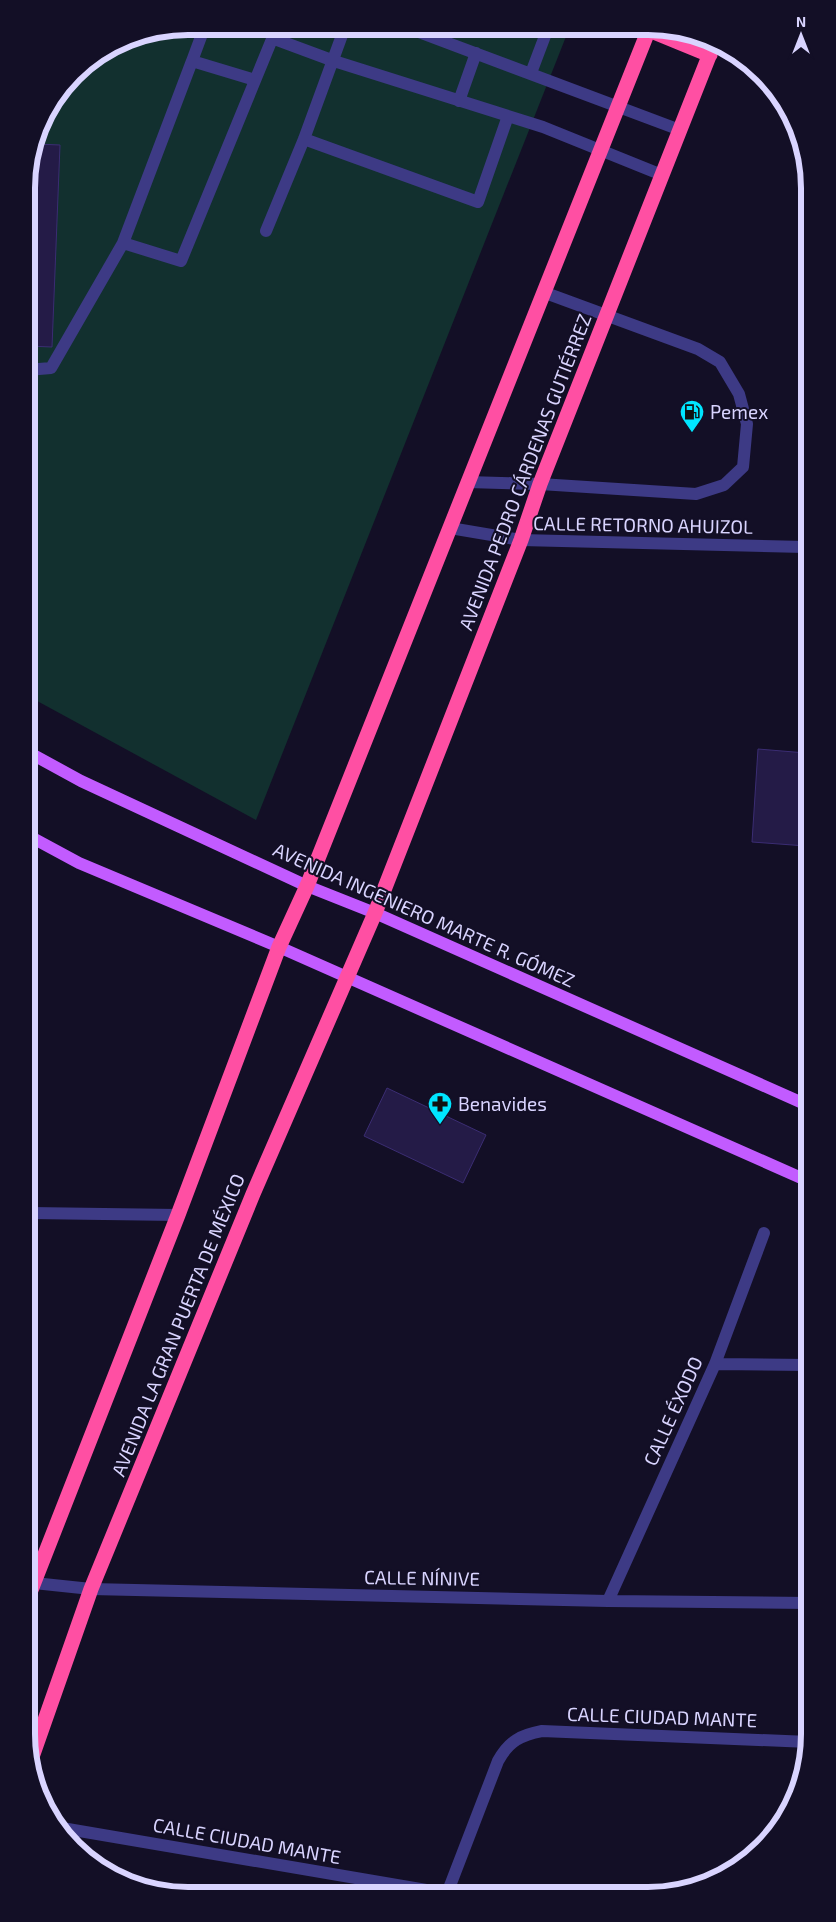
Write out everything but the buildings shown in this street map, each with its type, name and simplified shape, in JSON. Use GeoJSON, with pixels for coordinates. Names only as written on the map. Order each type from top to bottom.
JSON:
{"type":"FeatureCollection","features":[{"type":"Feature","properties":{"kind":"highway"},"geometry":{"type":"LineString","coordinates":[[307,886],[647,35]]}},
{"type":"Feature","properties":{"kind":"highway"},"geometry":{"type":"LineString","coordinates":[[673,37],[712,50]]}},
{"type":"Feature","properties":{"kind":"highway","name":"AVENIDA PEDRO CÁRDENAS GUTIÉRREZ"},"geometry":{"type":"LineString","coordinates":[[375,913],[521,540],[540,484],[712,50]]}},
{"type":"Feature","properties":{"kind":"highway","name":"AVENIDA LA GRAN PUERTA DE MÉXICO"},"geometry":{"type":"LineString","coordinates":[[35,1579],[178,1214],[279,947],[307,886]]}},
{"type":"Feature","properties":{"kind":"highway","name":"AVENIDA LA GRAN PUERTA DE MÉXICO"},"geometry":{"type":"LineString","coordinates":[[36,1747],[92,1589],[253,1194],[375,913]]}},
{"type":"Feature","properties":{"kind":"main road","name":"AVENIDA INGENIERO MARTE R. GÓMEZ"},"geometry":{"type":"LineString","coordinates":[[35,756],[81,781],[307,886],[375,913],[801,1102]]}},
{"type":"Feature","properties":{"kind":"main road"},"geometry":{"type":"LineString","coordinates":[[35,839],[79,863],[279,947],[801,1178]]}},
{"type":"Feature","properties":{"kind":"street"},"geometry":{"type":"LineString","coordinates":[[35,369],[50,368],[123,243],[202,35]]}},
{"type":"Feature","properties":{"kind":"street"},"geometry":{"type":"LineString","coordinates":[[123,243],[181,261],[273,35]]}},
{"type":"Feature","properties":{"kind":"street"},"geometry":{"type":"LineString","coordinates":[[280,35],[334,61],[543,127],[662,175]]}},
{"type":"Feature","properties":{"kind":"street"},"geometry":{"type":"LineString","coordinates":[[266,231],[304,139],[342,35]]}},
{"type":"Feature","properties":{"kind":"street"},"geometry":{"type":"LineString","coordinates":[[427,35],[618,105],[680,130]]}},
{"type":"Feature","properties":{"kind":"street"},"geometry":{"type":"LineString","coordinates":[[531,73],[545,35]]}},
{"type":"Feature","properties":{"kind":"street"},"geometry":{"type":"LineString","coordinates":[[459,101],[476,53]]}},
{"type":"Feature","properties":{"kind":"street"},"geometry":{"type":"LineString","coordinates":[[192,62],[255,80]]}},
{"type":"Feature","properties":{"kind":"street"},"geometry":{"type":"LineString","coordinates":[[304,139],[478,202],[508,116]]}},
{"type":"Feature","properties":{"kind":"street"},"geometry":{"type":"LineString","coordinates":[[467,482],[540,484],[696,494],[724,485],[743,467],[747,424],[740,394],[720,362],[698,350],[543,292]]}},
{"type":"Feature","properties":{"kind":"street","name":"CALLE RETORNO AHUIZOL"},"geometry":{"type":"LineString","coordinates":[[450,528],[521,540],[801,547]]}},
{"type":"Feature","properties":{"kind":"street"},"geometry":{"type":"LineString","coordinates":[[35,1213],[178,1214]]}},
{"type":"Feature","properties":{"kind":"street","name":"CALLE ÉXODO"},"geometry":{"type":"LineString","coordinates":[[608,1601],[715,1364],[764,1233]]}},
{"type":"Feature","properties":{"kind":"street"},"geometry":{"type":"LineString","coordinates":[[715,1364],[801,1365]]}},
{"type":"Feature","properties":{"kind":"street","name":"CALLE NÍNIVE"},"geometry":{"type":"LineString","coordinates":[[35,1587],[608,1601],[801,1603]]}},
{"type":"Feature","properties":{"kind":"street","name":"CALLE CIUDAD MANTE"},"geometry":{"type":"LineString","coordinates":[[450,1887],[498,1761],[504,1749],[515,1739],[542,1731],[801,1742]]}},
{"type":"Feature","properties":{"kind":"street","name":"CALLE CIUDAD MANTE"},"geometry":{"type":"LineString","coordinates":[[69,1829],[408,1887]]}},
{"type":"Feature","properties":{"kind":"green space"},"geometry":{"type":"Polygon","coordinates":[[[567,35],[256,820],[35,700],[35,178],[43,139],[51,120],[67,95],[87,73],[120,51],[139,43],[168,36],[567,35]]]}},
{"type":"Feature","properties":{"kind":"place","name":"Pemex"},"geometry":{"type":"Point","coordinates":[692,433]}},
{"type":"Feature","properties":{"kind":"place","name":"Benavides"},"geometry":{"type":"Point","coordinates":[440,1125]}}]}
